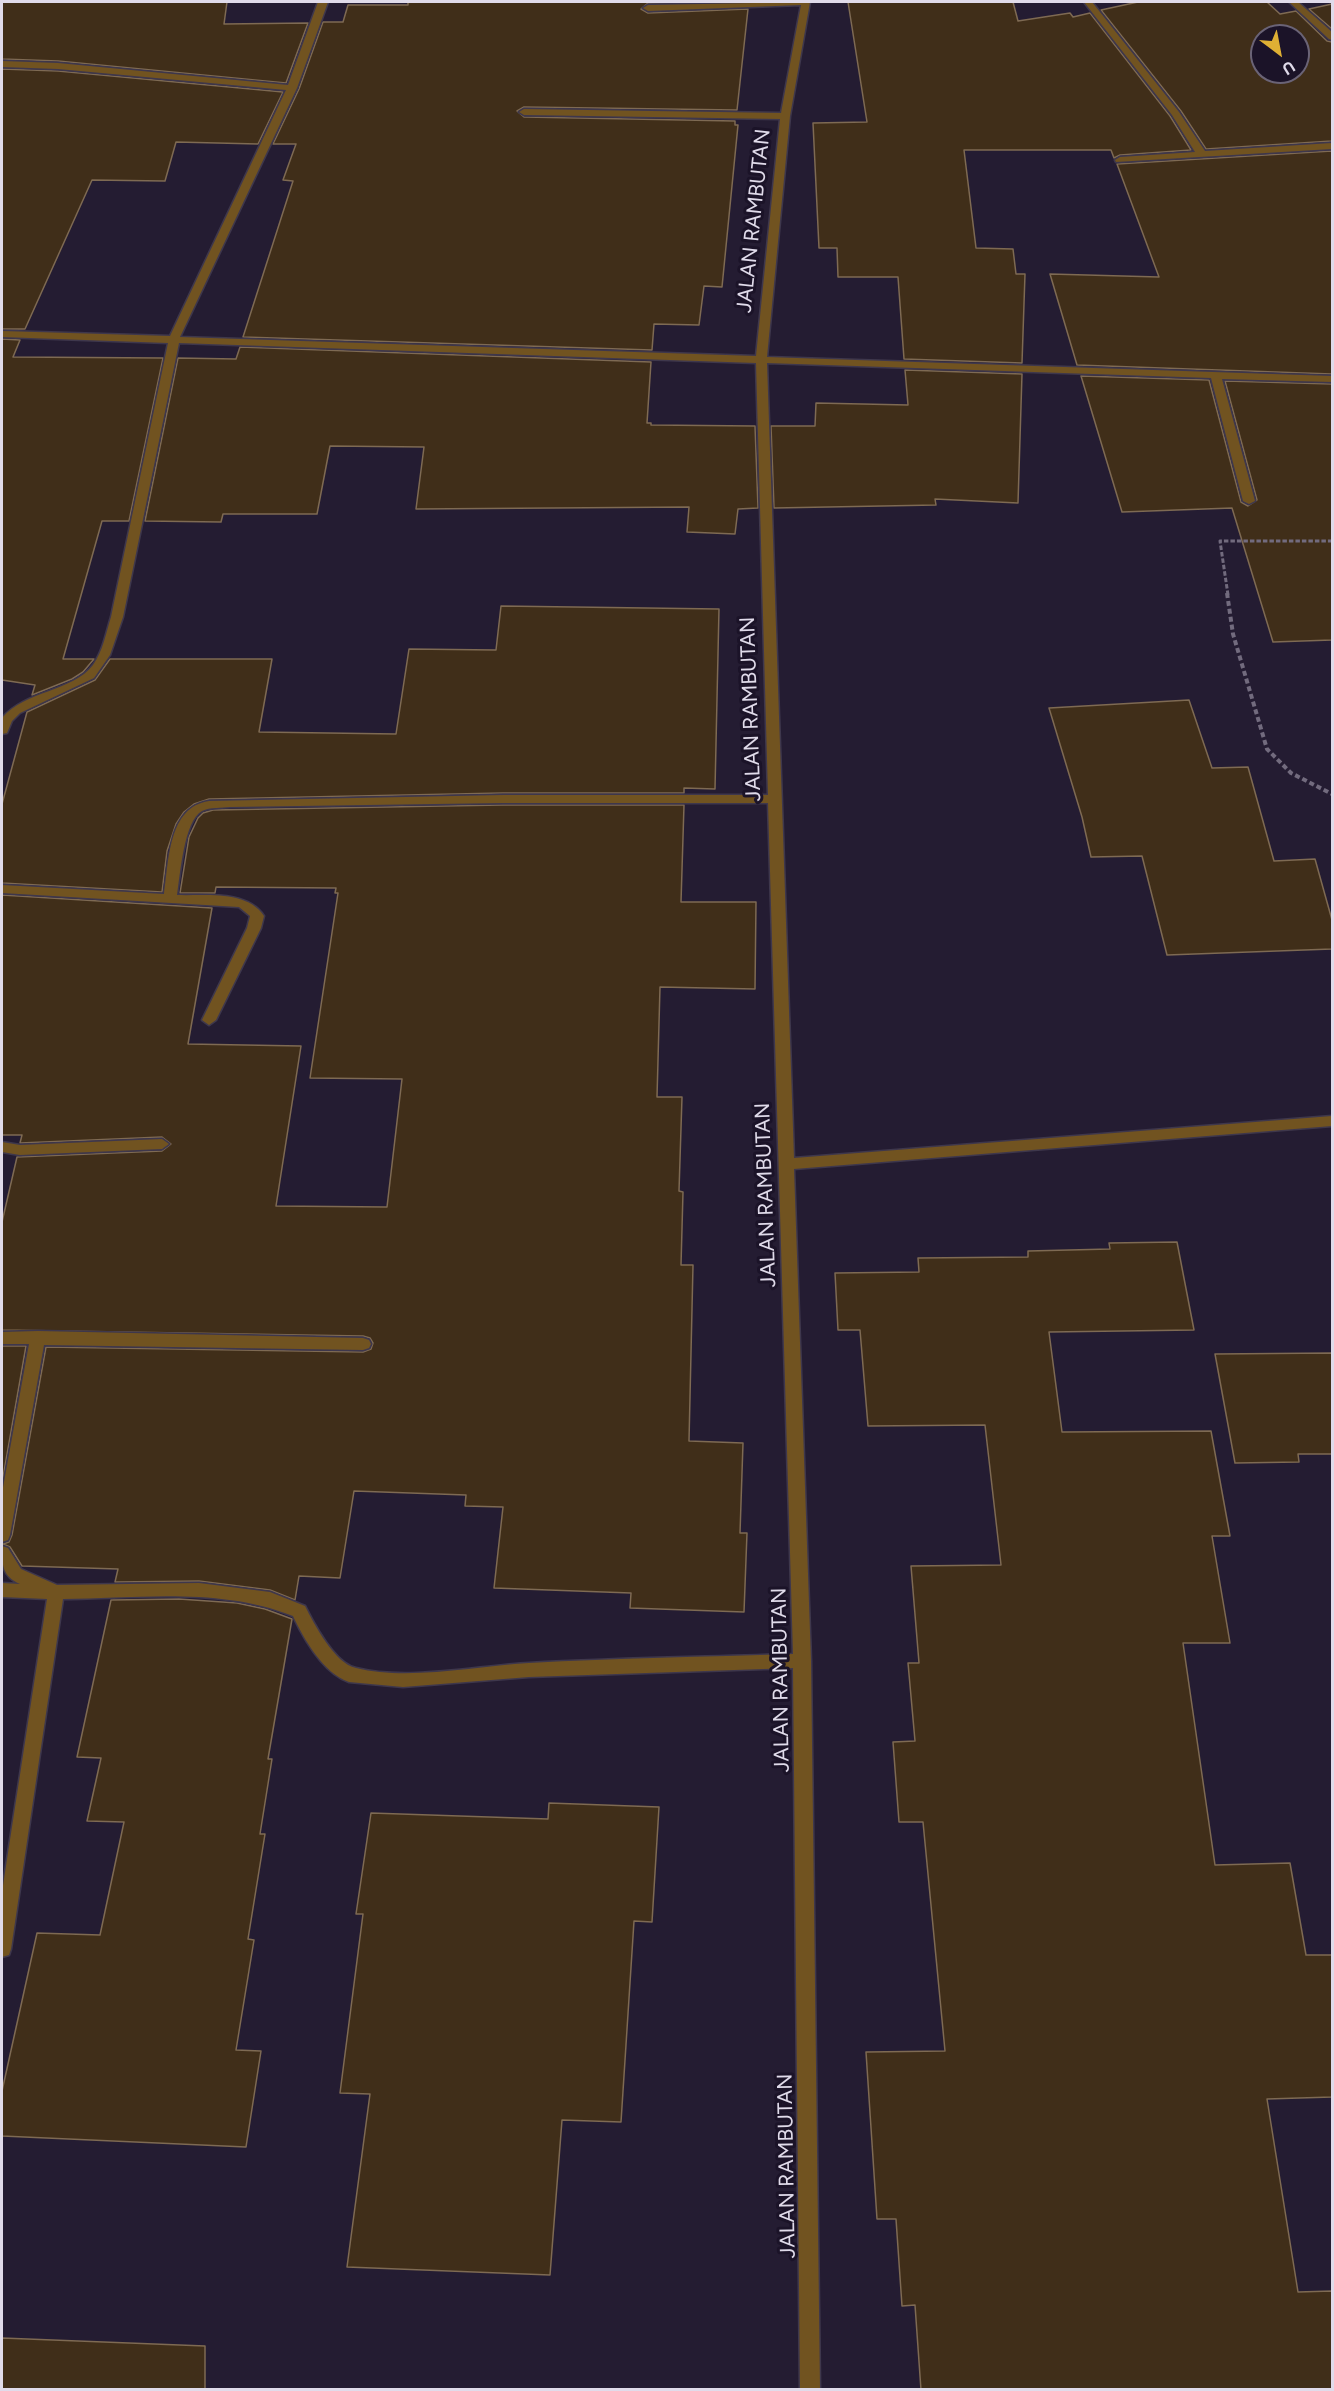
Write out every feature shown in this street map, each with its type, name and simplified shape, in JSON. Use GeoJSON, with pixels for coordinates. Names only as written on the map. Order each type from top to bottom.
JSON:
{"type":"FeatureCollection","features":[{"type":"Feature","properties":{"kind":"street"},"geometry":{"type":"LineString","coordinates":[[2,730],[3,722],[24,705],[89,676],[103,660],[117,617],[174,339],[292,88],[323,2]]}},
{"type":"Feature","properties":{"kind":"street"},"geometry":{"type":"LineString","coordinates":[[648,8],[806,2]]}},
{"type":"Feature","properties":{"kind":"street","name":"JALAN RAMBUTAN"},"geometry":{"type":"LineString","coordinates":[[806,2],[785,116],[762,360],[802,1661],[810,2390]]}},
{"type":"Feature","properties":{"kind":"street"},"geometry":{"type":"LineString","coordinates":[[1088,2],[1176,114],[1202,153]]}},
{"type":"Feature","properties":{"kind":"street"},"geometry":{"type":"LineString","coordinates":[[1293,2],[1332,37]]}},
{"type":"Feature","properties":{"kind":"street"},"geometry":{"type":"LineString","coordinates":[[2,64],[58,66],[292,88]]}},
{"type":"Feature","properties":{"kind":"street"},"geometry":{"type":"LineString","coordinates":[[524,112],[785,116]]}},
{"type":"Feature","properties":{"kind":"street"},"geometry":{"type":"LineString","coordinates":[[1120,160],[1332,146]]}},
{"type":"Feature","properties":{"kind":"street"},"geometry":{"type":"LineString","coordinates":[[2,334],[1332,379]]}},
{"type":"Feature","properties":{"kind":"street"},"geometry":{"type":"LineString","coordinates":[[1216,375],[1249,501]]}},
{"type":"Feature","properties":{"kind":"street"},"geometry":{"type":"LineString","coordinates":[[170,898],[183,825],[191,812],[198,808],[230,803],[278,802],[774,799]]}},
{"type":"Feature","properties":{"kind":"street"},"geometry":{"type":"LineString","coordinates":[[2,889],[242,903],[252,909],[257,916],[254,928],[209,1020]]}},
{"type":"Feature","properties":{"kind":"street"},"geometry":{"type":"LineString","coordinates":[[786,1164],[1332,1121]]}},
{"type":"Feature","properties":{"kind":"street"},"geometry":{"type":"LineString","coordinates":[[2,1147],[20,1150],[162,1144]]}},
{"type":"Feature","properties":{"kind":"street"},"geometry":{"type":"LineString","coordinates":[[2,1535],[38,1337]]}},
{"type":"Feature","properties":{"kind":"street"},"geometry":{"type":"LineString","coordinates":[[2,1338],[363,1344]]}},
{"type":"Feature","properties":{"kind":"street"},"geometry":{"type":"LineString","coordinates":[[2,1553],[15,1574],[56,1592]]}},
{"type":"Feature","properties":{"kind":"street"},"geometry":{"type":"LineString","coordinates":[[2,1590],[56,1592],[199,1590],[270,1599],[299,1611],[309,1632],[323,1652],[349,1675],[402,1680],[529,1670],[802,1661]]}},
{"type":"Feature","properties":{"kind":"street"},"geometry":{"type":"LineString","coordinates":[[2,1949],[56,1592]]}},
{"type":"Feature","properties":{"kind":"path"},"geometry":{"type":"LineString","coordinates":[[1332,541],[1220,541],[1233,634],[1267,750],[1291,773],[1332,794]]}},
{"type":"Feature","properties":{"kind":"building"},"geometry":{"type":"Polygon","coordinates":[[[2,2],[227,2],[224,24],[308,23],[286,83],[58,61],[2,59],[2,2]]]}},
{"type":"Feature","properties":{"kind":"building"},"geometry":{"type":"Polygon","coordinates":[[[408,2],[715,2],[648,3],[641,9],[648,13],[748,9],[737,110],[524,107],[517,111],[524,117],[735,121],[735,125],[738,125],[722,287],[704,286],[699,325],[654,324],[652,350],[243,337],[293,181],[283,180],[296,144],[273,144],[299,89],[323,22],[343,22],[348,5],[408,5],[408,2]]]}},
{"type":"Feature","properties":{"kind":"building"},"geometry":{"type":"Polygon","coordinates":[[[848,2],[1013,2],[1018,21],[1070,13],[1073,17],[1090,13],[1170,116],[1191,150],[1120,155],[1114,158],[1111,150],[964,150],[976,248],[1013,249],[1016,274],[1025,274],[1022,363],[904,359],[898,277],[838,277],[837,248],[819,248],[813,123],[867,122],[848,2]]]}},
{"type":"Feature","properties":{"kind":"building"},"geometry":{"type":"Polygon","coordinates":[[[1138,2],[1267,2],[1280,14],[1296,11],[1309,24],[1250,24],[1250,84],[1310,84],[1310,25],[1327,41],[1332,42],[1332,141],[1206,149],[1181,111],[1101,10],[1138,2]]]}},
{"type":"Feature","properties":{"kind":"building"},"geometry":{"type":"Polygon","coordinates":[[[1332,4],[1332,29],[1309,9],[1332,4]]]}},
{"type":"Feature","properties":{"kind":"building"},"geometry":{"type":"Polygon","coordinates":[[[2,69],[58,71],[283,92],[258,144],[176,142],[165,181],[92,180],[25,329],[2,329],[2,69]]]}},
{"type":"Feature","properties":{"kind":"building"},"geometry":{"type":"Polygon","coordinates":[[[1332,151],[1332,374],[1077,365],[1050,274],[1159,277],[1117,164],[1332,151]]]}},
{"type":"Feature","properties":{"kind":"building"},"geometry":{"type":"Polygon","coordinates":[[[2,339],[20,340],[13,357],[163,358],[129,521],[102,521],[63,659],[94,659],[83,672],[72,679],[32,695],[35,685],[2,680],[2,339]]]}},
{"type":"Feature","properties":{"kind":"building"},"geometry":{"type":"Polygon","coordinates":[[[240,347],[651,362],[647,423],[651,425],[755,426],[758,508],[738,509],[735,534],[687,532],[689,507],[416,509],[424,447],[330,446],[317,514],[223,514],[221,522],[145,521],[178,358],[236,359],[240,347]]]}},
{"type":"Feature","properties":{"kind":"building"},"geometry":{"type":"Polygon","coordinates":[[[905,370],[1022,374],[1018,503],[935,499],[936,505],[774,508],[771,426],[815,426],[816,403],[908,405],[905,370]]]}},
{"type":"Feature","properties":{"kind":"building"},"geometry":{"type":"Polygon","coordinates":[[[1081,376],[1209,380],[1241,502],[1248,506],[1257,500],[1225,381],[1332,384],[1332,640],[1273,642],[1232,508],[1122,512],[1081,376]]]}},
{"type":"Feature","properties":{"kind":"building"},"geometry":{"type":"Polygon","coordinates":[[[501,606],[719,609],[715,789],[684,788],[684,793],[503,793],[209,799],[194,804],[184,812],[176,824],[167,851],[162,892],[2,883],[2,804],[27,712],[95,680],[110,659],[272,659],[259,732],[396,734],[409,649],[496,650],[501,606]]]}},
{"type":"Feature","properties":{"kind":"building"},"geometry":{"type":"Polygon","coordinates":[[[1189,700],[1212,768],[1248,767],[1274,861],[1315,859],[1332,920],[1332,949],[1167,955],[1142,856],[1091,857],[1082,817],[1049,708],[1189,700]]]}},
{"type":"Feature","properties":{"kind":"building"},"geometry":{"type":"Polygon","coordinates":[[[503,805],[684,805],[681,902],[756,902],[755,989],[660,987],[657,1097],[682,1097],[679,1191],[683,1192],[681,1265],[693,1265],[689,1441],[743,1443],[740,1533],[747,1533],[744,1612],[630,1608],[631,1593],[494,1588],[503,1507],[465,1506],[466,1495],[354,1491],[340,1578],[299,1576],[295,1600],[270,1590],[199,1581],[115,1582],[118,1569],[22,1566],[10,1547],[3,1544],[9,1542],[12,1535],[46,1347],[363,1352],[371,1349],[373,1343],[370,1338],[363,1336],[2,1330],[2,1222],[17,1157],[162,1151],[171,1144],[162,1137],[20,1143],[22,1135],[2,1135],[2,895],[212,908],[188,1044],[301,1046],[276,1206],[387,1207],[402,1079],[310,1078],[338,893],[335,893],[336,888],[216,887],[215,893],[180,893],[189,837],[198,818],[203,813],[213,810],[503,805]]]}},
{"type":"Feature","properties":{"kind":"building"},"geometry":{"type":"Polygon","coordinates":[[[1177,1242],[1194,1330],[1049,1332],[1062,1432],[1211,1431],[1230,1536],[1212,1536],[1230,1643],[1183,1643],[1215,1865],[1290,1863],[1306,1955],[1332,1955],[1332,2097],[1267,2099],[1298,2292],[1332,2291],[1332,2390],[921,2390],[915,2305],[902,2306],[896,2219],[877,2219],[866,2052],[945,2051],[923,1822],[899,1822],[893,1742],[915,1741],[908,1663],[919,1663],[911,1566],[1001,1565],[985,1425],[868,1426],[860,1330],[838,1330],[835,1273],[919,1272],[918,1258],[1028,1257],[1028,1251],[1110,1249],[1109,1243],[1177,1242]]]}},
{"type":"Feature","properties":{"kind":"building"},"geometry":{"type":"Polygon","coordinates":[[[2,1346],[26,1346],[2,1483],[2,1346]]]}},
{"type":"Feature","properties":{"kind":"building"},"geometry":{"type":"Polygon","coordinates":[[[1332,1353],[1332,1454],[1298,1454],[1299,1462],[1235,1463],[1215,1354],[1332,1353]]]}},
{"type":"Feature","properties":{"kind":"building"},"geometry":{"type":"Polygon","coordinates":[[[179,1599],[237,1603],[265,1609],[292,1619],[268,1759],[272,1759],[260,1834],[265,1834],[248,1939],[254,1940],[236,2050],[261,2051],[246,2147],[2,2136],[2,2091],[37,1933],[100,1935],[124,1822],[87,1821],[101,1758],[77,1757],[111,1600],[179,1599]]]}},
{"type":"Feature","properties":{"kind":"building"},"geometry":{"type":"Polygon","coordinates":[[[549,1803],[659,1807],[652,1922],[634,1921],[621,2122],[562,2120],[550,2275],[347,2267],[370,2094],[340,2093],[363,1914],[356,1914],[371,1813],[548,1819],[549,1803]]]}},
{"type":"Feature","properties":{"kind":"building"},"geometry":{"type":"Polygon","coordinates":[[[2,2338],[205,2346],[205,2390],[2,2390],[2,2338]]]}}]}
